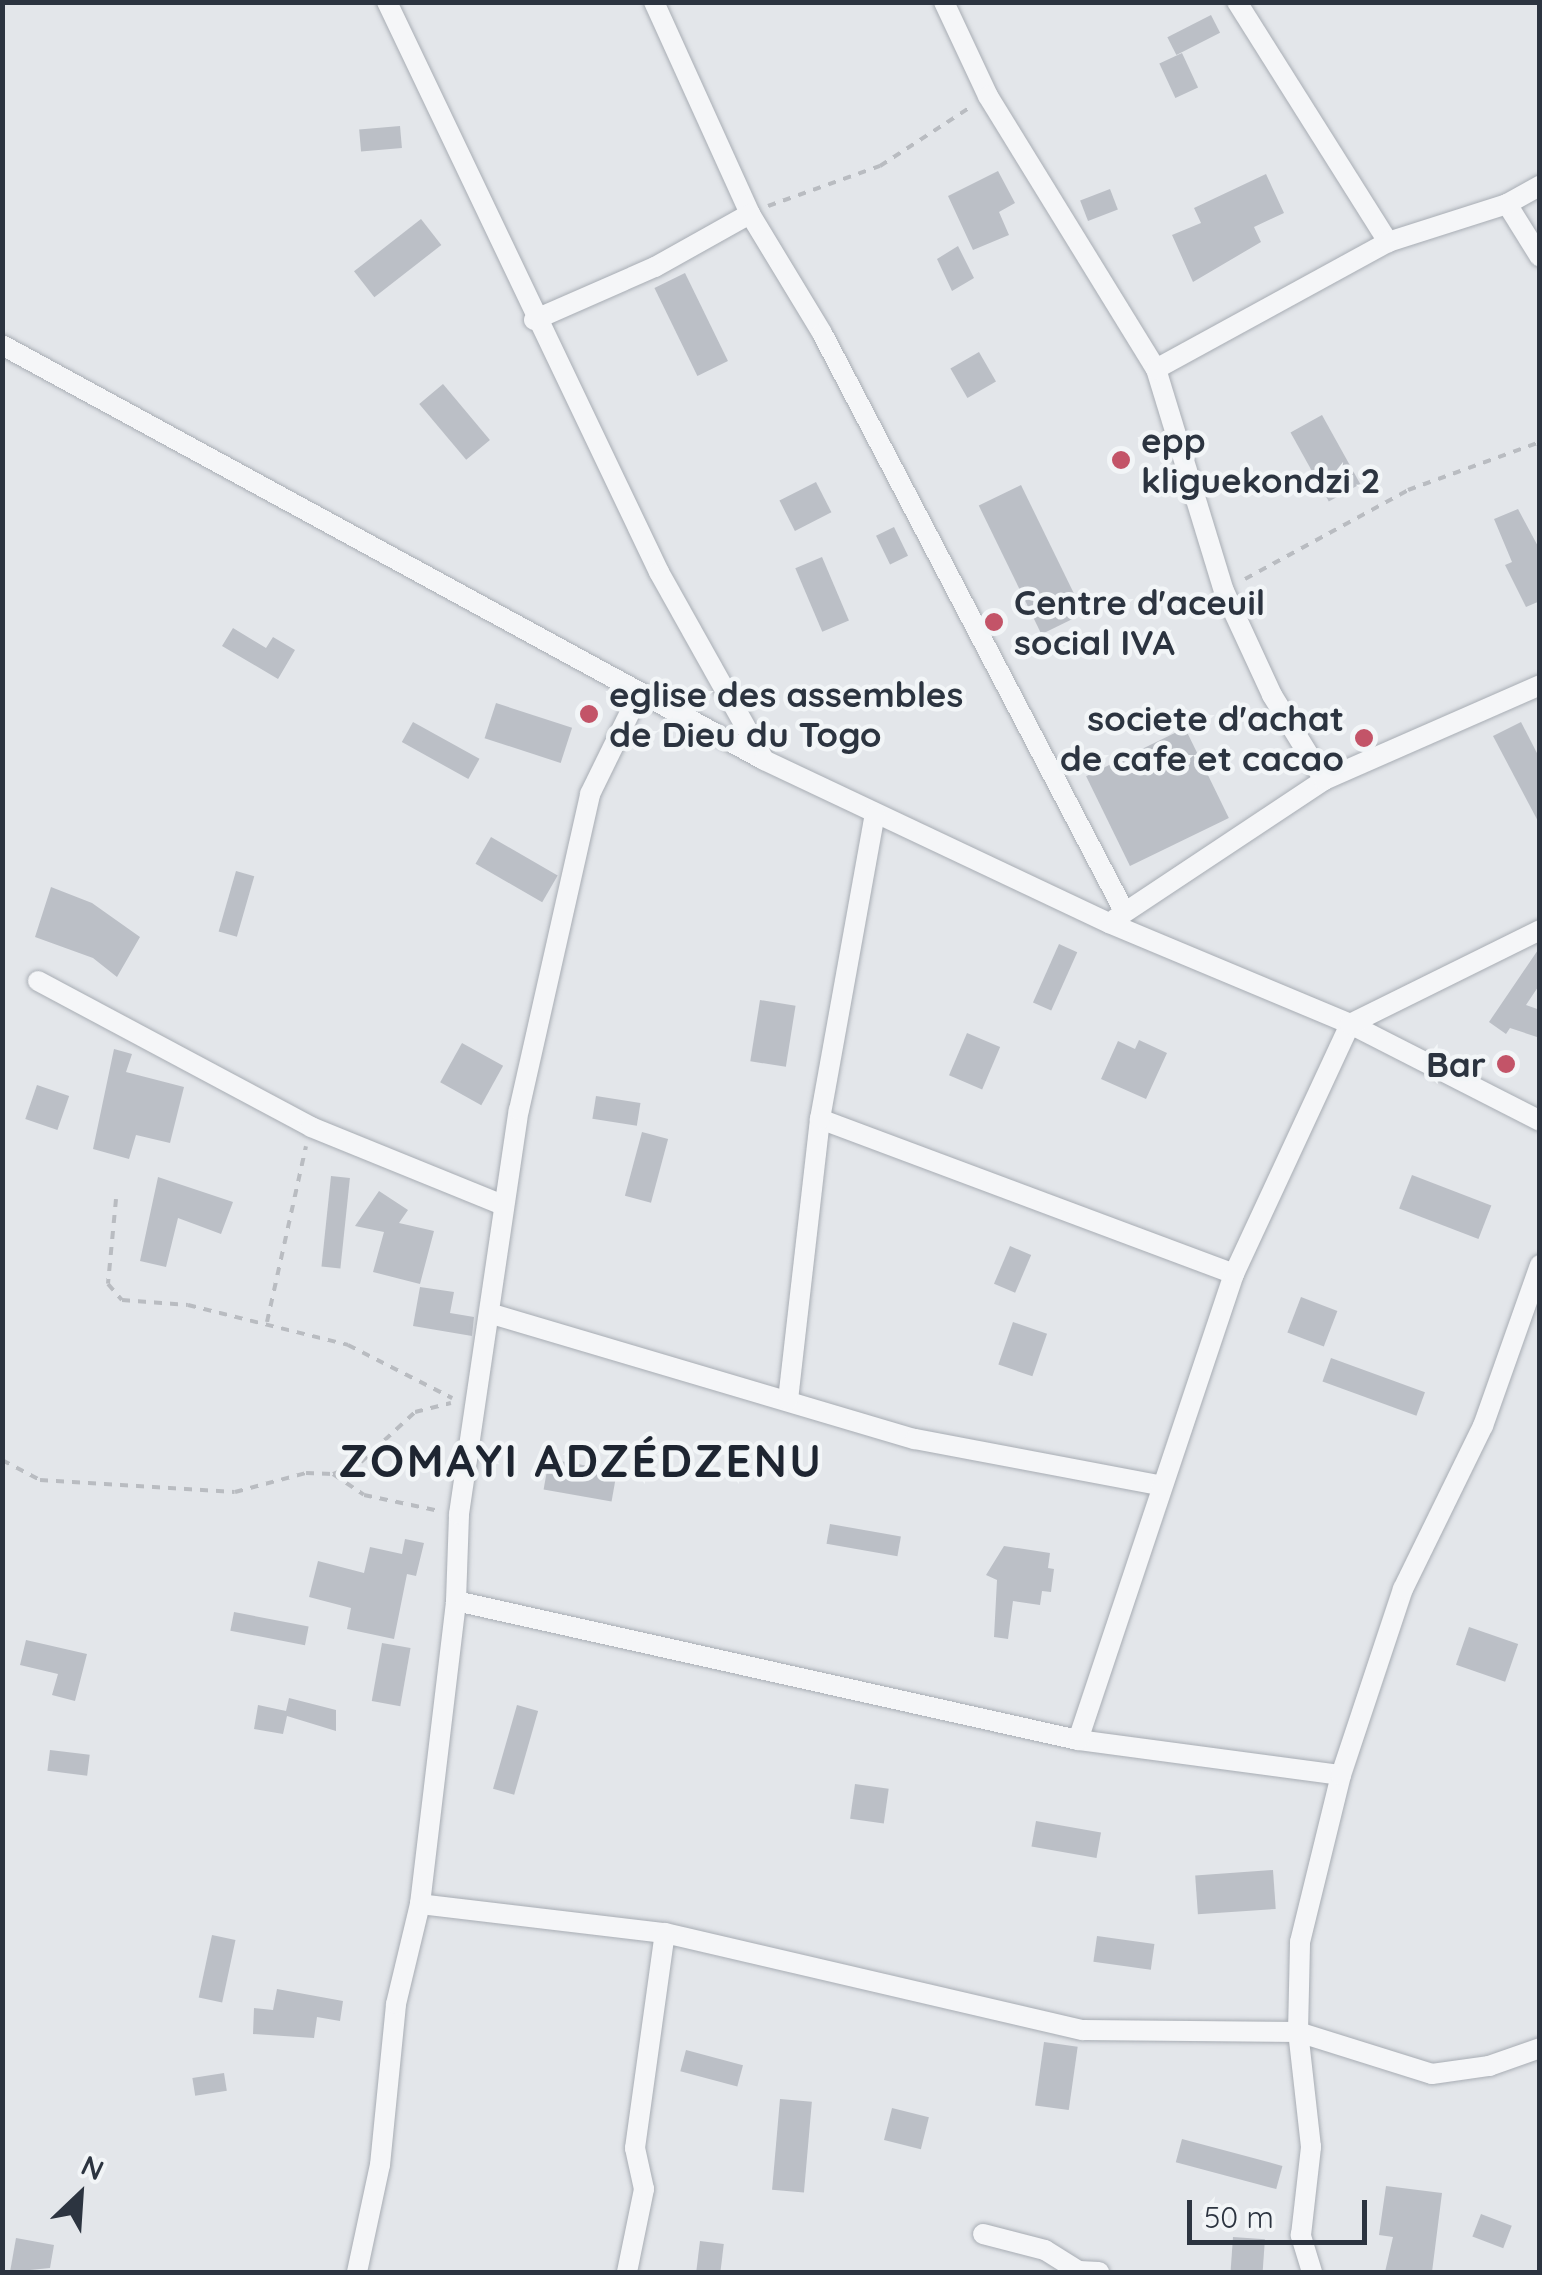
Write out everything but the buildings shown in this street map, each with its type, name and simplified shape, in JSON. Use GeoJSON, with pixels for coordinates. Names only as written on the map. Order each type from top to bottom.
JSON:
{"type":"FeatureCollection","features":[{"type":"Feature","properties":{"kind":"street"},"geometry":{"type":"LineString","coordinates":[[387,2],[534,320],[659,572],[764,760]]}},
{"type":"Feature","properties":{"kind":"street"},"geometry":{"type":"LineString","coordinates":[[654,2],[750,214],[822,333],[1117,917]]}},
{"type":"Feature","properties":{"kind":"street"},"geometry":{"type":"LineString","coordinates":[[944,2],[988,96],[1156,369],[1224,591],[1272,695],[1324,780]]}},
{"type":"Feature","properties":{"kind":"street"},"geometry":{"type":"LineString","coordinates":[[1237,2],[1388,242]]}},
{"type":"Feature","properties":{"kind":"street"},"geometry":{"type":"LineString","coordinates":[[1156,369],[1388,242],[1507,204],[1540,186]]}},
{"type":"Feature","properties":{"kind":"street"},"geometry":{"type":"LineString","coordinates":[[1507,204],[1540,257]]}},
{"type":"Feature","properties":{"kind":"street"},"geometry":{"type":"LineString","coordinates":[[534,320],[656,267],[750,214]]}},
{"type":"Feature","properties":{"kind":"street"},"geometry":{"type":"LineString","coordinates":[[2,345],[638,696],[764,760],[875,814],[1117,917],[1350,1024],[1540,1120]]}},
{"type":"Feature","properties":{"kind":"street"},"geometry":{"type":"LineString","coordinates":[[1117,917],[1324,780],[1540,686]]}},
{"type":"Feature","properties":{"kind":"street"},"geometry":{"type":"LineString","coordinates":[[356,2272],[380,2165],[396,2004],[420,1904],[456,1601],[459,1514],[492,1314],[503,1205],[590,794],[638,696]]}},
{"type":"Feature","properties":{"kind":"street"},"geometry":{"type":"LineString","coordinates":[[788,1400],[820,1120],[875,814]]}},
{"type":"Feature","properties":{"kind":"street"},"geometry":{"type":"LineString","coordinates":[[1078,1740],[1158,1484],[1234,1274],[1350,1024],[1540,930]]}},
{"type":"Feature","properties":{"kind":"street"},"geometry":{"type":"LineString","coordinates":[[38,981],[311,1127],[503,1205]]}},
{"type":"Feature","properties":{"kind":"street"},"geometry":{"type":"LineString","coordinates":[[820,1120],[1234,1274]]}},
{"type":"Feature","properties":{"kind":"street"},"geometry":{"type":"LineString","coordinates":[[1312,2272],[1300,2235],[1311,2146],[1298,2032],[1300,1942],[1342,1775],[1403,1589],[1483,1426],[1540,1265]]}},
{"type":"Feature","properties":{"kind":"street"},"geometry":{"type":"LineString","coordinates":[[492,1314],[916,1440],[1158,1484]]}},
{"type":"Feature","properties":{"kind":"street"},"geometry":{"type":"LineString","coordinates":[[456,1601],[1078,1740],[1342,1775]]}},
{"type":"Feature","properties":{"kind":"street"},"geometry":{"type":"LineString","coordinates":[[420,1904],[665,1934],[1084,2030],[1298,2032],[1432,2074],[1489,2066],[1540,2048]]}},
{"type":"Feature","properties":{"kind":"street"},"geometry":{"type":"LineString","coordinates":[[628,2272],[644,2189],[635,2148],[665,1934]]}},
{"type":"Feature","properties":{"kind":"street"},"geometry":{"type":"LineString","coordinates":[[983,2234],[1099,2272]]}},
{"type":"Feature","properties":{"kind":"path"},"geometry":{"type":"LineString","coordinates":[[750,214],[880,166],[988,96]]}},
{"type":"Feature","properties":{"kind":"path"},"geometry":{"type":"LineString","coordinates":[[1224,591],[1408,490],[1540,442]]}},
{"type":"Feature","properties":{"kind":"path"},"geometry":{"type":"LineString","coordinates":[[267,1322],[311,1127]]}},
{"type":"Feature","properties":{"kind":"path"},"geometry":{"type":"LineString","coordinates":[[2,1460],[40,1480],[145,1490],[234,1492],[306,1473],[333,1474],[361,1462],[415,1412],[458,1401],[403,1368],[267,1322],[188,1305],[122,1300],[108,1284],[116,1200]]}},
{"type":"Feature","properties":{"kind":"path"},"geometry":{"type":"LineString","coordinates":[[333,1474],[343,1486],[384,1502],[459,1514]]}},
{"type":"Feature","properties":{"kind":"place","name":"epp kliguekondzi 2"},"geometry":{"type":"Point","coordinates":[1121,460]}},
{"type":"Feature","properties":{"kind":"place","name":"Centre d'aceuil social IVA"},"geometry":{"type":"Point","coordinates":[994,622]}},
{"type":"Feature","properties":{"kind":"place","name":"eglise des assembles de Dieu du Togo"},"geometry":{"type":"Point","coordinates":[589,714]}},
{"type":"Feature","properties":{"kind":"place","name":"societe d'achat de cafe et cacao"},"geometry":{"type":"Point","coordinates":[1364,738]}},
{"type":"Feature","properties":{"kind":"place","name":"Bar"},"geometry":{"type":"Point","coordinates":[1506,1064]}},
{"type":"Feature","properties":{"kind":"district","name":"ZOMAYI ADZÉDZENU"},"geometry":{"type":"Point","coordinates":[581,1461]}}]}
